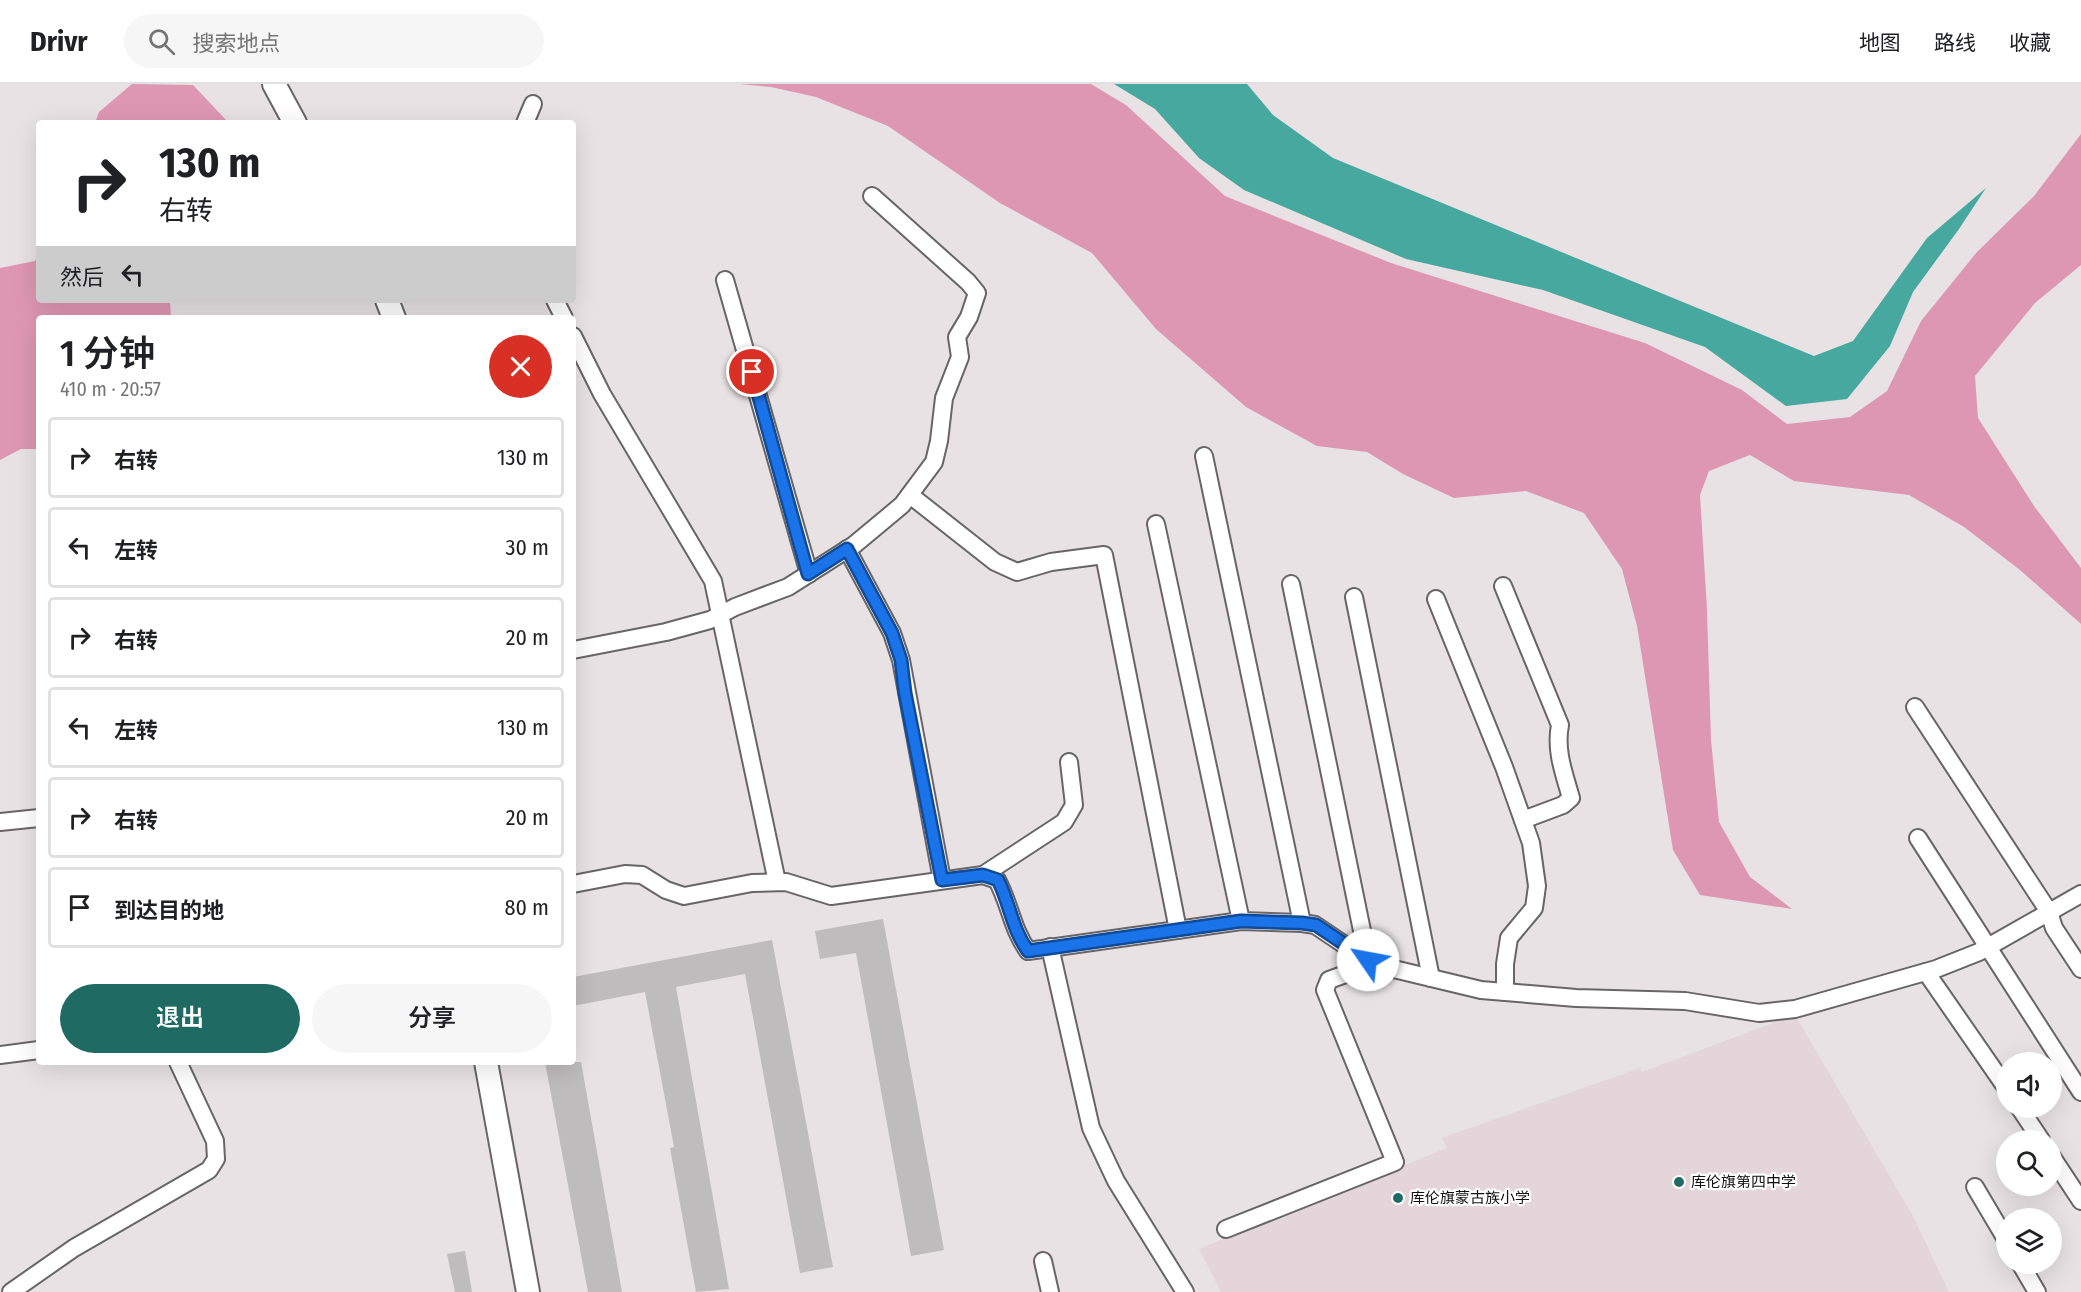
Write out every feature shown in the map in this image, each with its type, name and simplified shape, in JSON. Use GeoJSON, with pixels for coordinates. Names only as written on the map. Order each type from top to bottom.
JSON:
{"type":"FeatureCollection","features":[{"type":"Feature","properties":{"kind":"street"},"geometry":{"type":"LineString","coordinates":[[274,84],[293,120]]}},
{"type":"Feature","properties":{"kind":"street"},"geometry":{"type":"LineString","coordinates":[[526,120],[533,104]]}},
{"type":"Feature","properties":{"kind":"street"},"geometry":{"type":"LineString","coordinates":[[576,649],[710,621],[788,587],[847,549],[902,505],[934,462],[944,398],[960,357],[957,337],[969,317],[977,293],[968,282],[872,196]]}},
{"type":"Feature","properties":{"kind":"street"},"geometry":{"type":"LineString","coordinates":[[725,280],[808,574]]}},
{"type":"Feature","properties":{"kind":"street"},"geometry":{"type":"LineString","coordinates":[[576,342],[602,394],[713,581],[777,882]]}},
{"type":"Feature","properties":{"kind":"street"},"geometry":{"type":"LineString","coordinates":[[1204,456],[1302,923]]}},
{"type":"Feature","properties":{"kind":"street"},"geometry":{"type":"LineString","coordinates":[[910,495],[994,562],[1017,572],[1052,562],[1104,555],[1178,930]]}},
{"type":"Feature","properties":{"kind":"street"},"geometry":{"type":"LineString","coordinates":[[1156,524],[1241,921]]}},
{"type":"Feature","properties":{"kind":"street"},"geometry":{"type":"LineString","coordinates":[[847,549],[892,633],[901,660],[905,693],[942,880]]}},
{"type":"Feature","properties":{"kind":"street"},"geometry":{"type":"LineString","coordinates":[[1291,584],[1371,962]]}},
{"type":"Feature","properties":{"kind":"street"},"geometry":{"type":"LineString","coordinates":[[1503,586],[1560,725],[1557,740],[1559,759],[1571,798],[1563,805],[1523,820]]}},
{"type":"Feature","properties":{"kind":"street"},"geometry":{"type":"LineString","coordinates":[[1354,597],[1431,978]]}},
{"type":"Feature","properties":{"kind":"street"},"geometry":{"type":"LineString","coordinates":[[1436,599],[1504,767],[1531,843],[1537,886],[1534,908],[1509,938],[1505,964],[1505,992]]}},
{"type":"Feature","properties":{"kind":"street"},"geometry":{"type":"LineString","coordinates":[[1915,707],[2049,912],[2054,928],[2081,969]]}},
{"type":"Feature","properties":{"kind":"street"},"geometry":{"type":"LineString","coordinates":[[983,875],[1064,822],[1074,805],[1070,762]]}},
{"type":"Feature","properties":{"kind":"street"},"geometry":{"type":"LineString","coordinates":[[0,822],[36,818]]}},
{"type":"Feature","properties":{"kind":"street"},"geometry":{"type":"LineString","coordinates":[[1918,838],[2081,1092]]}},
{"type":"Feature","properties":{"kind":"street"},"geometry":{"type":"LineString","coordinates":[[576,883],[625,874],[642,875],[666,890],[684,896],[752,883],[777,882],[786,882],[831,896],[983,875],[998,880],[1018,937],[1028,951],[1241,921],[1302,923],[1316,925],[1371,962],[1481,990],[1576,998],[1685,1001],[1759,1013],[1795,1009],[1926,972],[1988,947],[2081,894]]}},
{"type":"Feature","properties":{"kind":"street"},"geometry":{"type":"LineString","coordinates":[[1050,947],[1091,1128],[1116,1181],[1185,1292]]}},
{"type":"Feature","properties":{"kind":"street"},"geometry":{"type":"LineString","coordinates":[[1226,1229],[1395,1162],[1325,990],[1329,980],[1371,962]]}},
{"type":"Feature","properties":{"kind":"street"},"geometry":{"type":"LineString","coordinates":[[1926,972],[1996,1073]]}},
{"type":"Feature","properties":{"kind":"street"},"geometry":{"type":"LineString","coordinates":[[0,1055],[36,1050]]}},
{"type":"Feature","properties":{"kind":"street"},"geometry":{"type":"LineString","coordinates":[[11,1292],[74,1248],[209,1170],[216,1159],[215,1141],[179,1065]]}},
{"type":"Feature","properties":{"kind":"street"},"geometry":{"type":"LineString","coordinates":[[487,1065],[528,1292]]}},
{"type":"Feature","properties":{"kind":"street"},"geometry":{"type":"LineString","coordinates":[[2062,1172],[2081,1201]]}},
{"type":"Feature","properties":{"kind":"street"},"geometry":{"type":"LineString","coordinates":[[1975,1187],[1996,1222]]}},
{"type":"Feature","properties":{"kind":"street"},"geometry":{"type":"LineString","coordinates":[[1043,1261],[1050,1292]]}},
{"type":"Feature","properties":{"kind":"street"},"geometry":{"type":"LineString","coordinates":[[2026,1274],[2037,1292]]}},
{"type":"Feature","properties":{"kind":"shaded area"},"geometry":{"type":"Polygon","coordinates":[[[132,84],[193,85],[226,120],[96,120],[99,112],[132,84]]]}},
{"type":"Feature","properties":{"kind":"shaded area"},"geometry":{"type":"Polygon","coordinates":[[[740,84],[1091,84],[1126,105],[1225,196],[1391,263],[1645,343],[1742,390],[1787,424],[1850,417],[1887,391],[1921,321],[1977,252],[2034,196],[2081,134],[2081,265],[2035,303],[1975,376],[1978,418],[2034,506],[2081,568],[2081,624],[2020,570],[1964,527],[1909,495],[1794,481],[1750,455],[1709,471],[1700,495],[1707,610],[1711,740],[1719,822],[1750,877],[1792,909],[1700,895],[1673,850],[1637,626],[1622,569],[1584,513],[1526,491],[1454,498],[1403,474],[1367,452],[1317,446],[1246,407],[1156,329],[1092,253],[1000,203],[888,126],[816,97],[771,87],[740,84]]]}},
{"type":"Feature","properties":{"kind":"shaded area"},"geometry":{"type":"Polygon","coordinates":[[[36,259],[36,303],[170,303],[171,315],[36,315],[36,449],[21,449],[0,460],[0,268],[36,259]]]}},
{"type":"Feature","properties":{"kind":"shaded area","name":"库伦旗第四中学"},"geometry":{"type":"Polygon","coordinates":[[[1795,1015],[1913,1216],[1949,1292],[1221,1292],[1199,1249],[1447,1148],[1442,1138],[1640,1068],[1642,1072],[1795,1015]]]}},
{"type":"Feature","properties":{"kind":"water"},"geometry":{"type":"Polygon","coordinates":[[[1114,84],[1247,84],[1273,115],[1333,158],[1814,356],[1853,341],[1927,238],[1986,188],[1913,292],[1890,346],[1847,399],[1786,406],[1705,347],[1543,290],[1406,259],[1244,190],[1199,158],[1155,109],[1114,84]]]}},
{"type":"Feature","properties":{"kind":"building"},"geometry":{"type":"Polygon","coordinates":[[[883,919],[944,1250],[911,1256],[856,953],[820,959],[815,931],[883,919]]]}},
{"type":"Feature","properties":{"kind":"building"},"geometry":{"type":"Polygon","coordinates":[[[772,940],[833,1267],[800,1273],[745,974],[676,987],[729,1289],[696,1292],[670,1148],[674,1147],[645,992],[576,1005],[576,976],[772,940]]]}},
{"type":"Feature","properties":{"kind":"building"},"geometry":{"type":"Polygon","coordinates":[[[576,1062],[581,1062],[622,1292],[588,1292],[546,1065],[576,1065],[576,1062]]]}},
{"type":"Feature","properties":{"kind":"building"},"geometry":{"type":"Polygon","coordinates":[[[465,1251],[472,1292],[455,1292],[447,1254],[465,1251]]]}},
{"type":"Feature","properties":{"kind":"place","name":"库伦旗第四中学"},"geometry":{"type":"Point","coordinates":[1679,1182]}},
{"type":"Feature","properties":{"kind":"place","name":"库伦旗蒙古族小学"},"geometry":{"type":"Point","coordinates":[1398,1198]}},
{"type":"Feature","properties":{"kind":"route"},"geometry":{"type":"LineString","coordinates":[[752,372],[808,574],[847,549],[892,633],[901,660],[905,693],[942,880],[983,875],[998,880],[1018,937],[1028,951],[1241,921],[1316,925],[1368,960]]}}]}
